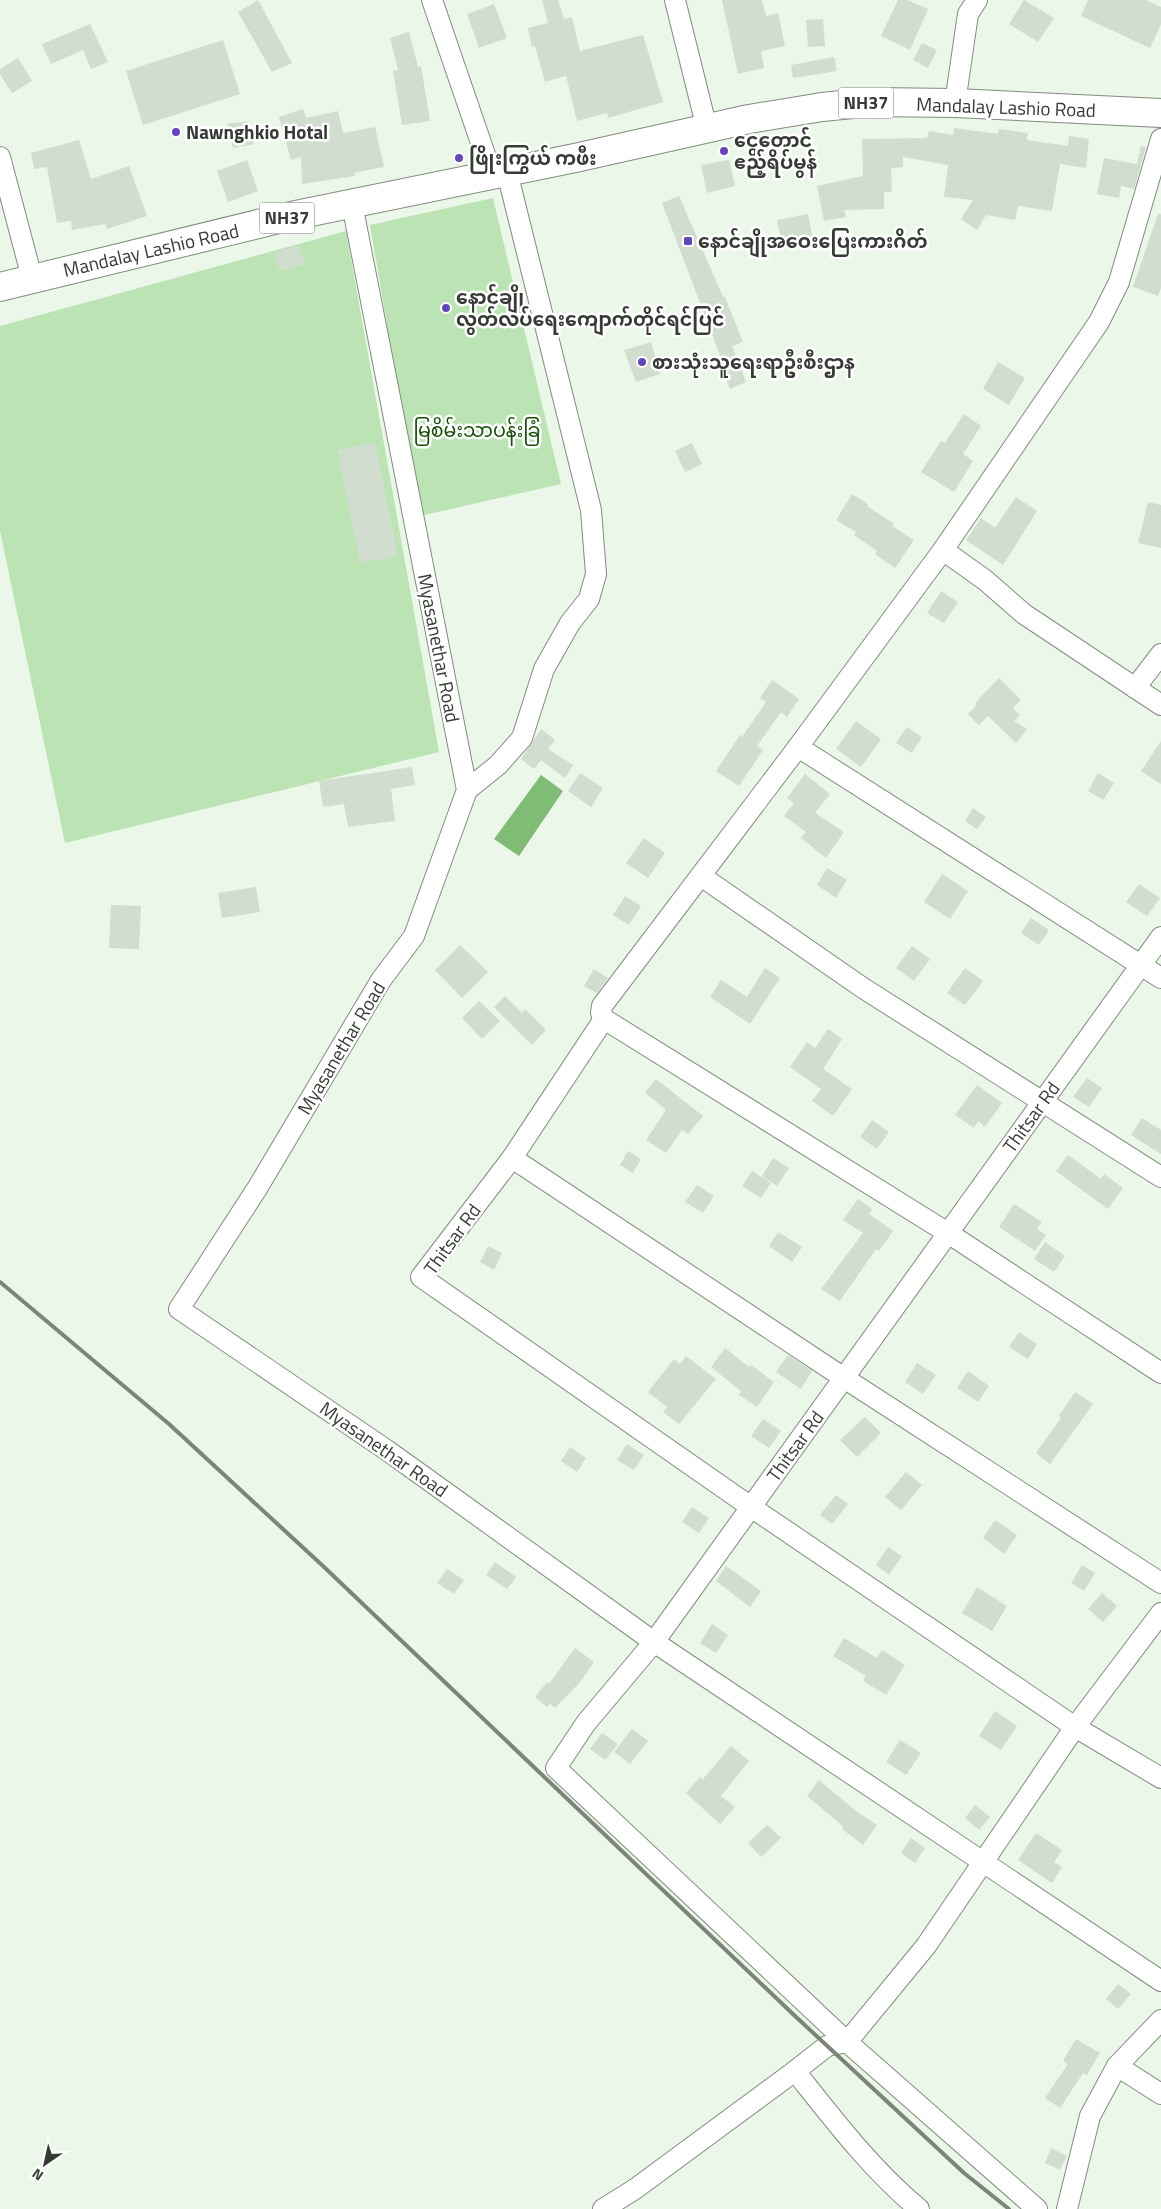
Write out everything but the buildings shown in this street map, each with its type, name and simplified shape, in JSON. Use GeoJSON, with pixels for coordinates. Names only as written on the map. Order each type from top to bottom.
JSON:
{"type":"FeatureCollection","features":[{"type":"Feature","properties":{"kind":"highway","name":"Mandalay Lashio Road"},"geometry":{"type":"LineString","coordinates":[[0,287],[352,204],[500,174],[749,119],[822,107],[873,102],[955,103],[1161,113]]}},
{"type":"Feature","properties":{"kind":"street"},"geometry":{"type":"LineString","coordinates":[[432,0],[500,174],[591,510],[596,574],[589,599],[570,623],[544,669],[522,738],[498,765],[467,790]]}},
{"type":"Feature","properties":{"kind":"street"},"geometry":{"type":"LineString","coordinates":[[675,0],[707,129]]}},
{"type":"Feature","properties":{"kind":"street"},"geometry":{"type":"LineString","coordinates":[[955,103],[968,14],[977,0]]}},
{"type":"Feature","properties":{"kind":"street"},"geometry":{"type":"LineString","coordinates":[[1161,139],[1119,282],[1099,322],[943,550],[798,747],[602,1006],[601,1013],[604,1019],[948,1233],[1161,1373]]}},
{"type":"Feature","properties":{"kind":"street"},"geometry":{"type":"LineString","coordinates":[[0,157],[32,278]]}},
{"type":"Feature","properties":{"kind":"street","name":"Myasanethar Road"},"geometry":{"type":"LineString","coordinates":[[352,204],[467,790],[414,936],[381,980],[258,1187],[179,1309],[388,1451],[654,1642]]}},
{"type":"Feature","properties":{"kind":"street"},"geometry":{"type":"LineString","coordinates":[[943,550],[985,580],[1024,614],[1161,705]]}},
{"type":"Feature","properties":{"kind":"street"},"geometry":{"type":"LineString","coordinates":[[1135,688],[1161,654]]}},
{"type":"Feature","properties":{"kind":"street"},"geometry":{"type":"LineString","coordinates":[[798,747],[1161,978]]}},
{"type":"Feature","properties":{"kind":"street"},"geometry":{"type":"LineString","coordinates":[[701,876],[863,988],[1161,1177]]}},
{"type":"Feature","properties":{"kind":"street","name":"Thitsar Rd"},"geometry":{"type":"LineString","coordinates":[[512,1158],[421,1277],[751,1507],[1161,937]]}},
{"type":"Feature","properties":{"kind":"street"},"geometry":{"type":"LineString","coordinates":[[604,1019],[512,1158],[844,1378],[1161,1582]]}},
{"type":"Feature","properties":{"kind":"street"},"geometry":{"type":"LineString","coordinates":[[1037,2209],[847,2042],[556,1768],[586,1723],[654,1642],[751,1507],[1075,1726],[1161,1778]]}},
{"type":"Feature","properties":{"kind":"street"},"geometry":{"type":"LineString","coordinates":[[603,2209],[635,2189],[827,2046],[847,2042],[926,1946],[1075,1726],[1161,1613]]}},
{"type":"Feature","properties":{"kind":"street"},"geometry":{"type":"LineString","coordinates":[[654,1642],[983,1860],[1161,1981]]}},
{"type":"Feature","properties":{"kind":"street"},"geometry":{"type":"LineString","coordinates":[[1067,2209],[1090,2116],[1117,2066],[1161,2020]]}},
{"type":"Feature","properties":{"kind":"street"},"geometry":{"type":"LineString","coordinates":[[1117,2066],[1161,2094]]}},
{"type":"Feature","properties":{"kind":"street"},"geometry":{"type":"LineString","coordinates":[[795,2071],[854,2145],[896,2190],[920,2209]]}},
{"type":"Feature","properties":{"kind":"green space","name":"မြစိမ်းသာပန်းခြံ"},"geometry":{"type":"Polygon","coordinates":[[[493,198],[561,484],[420,516],[370,225],[493,198]]]}},
{"type":"Feature","properties":{"kind":"green space"},"geometry":{"type":"Polygon","coordinates":[[[346,231],[439,752],[65,843],[0,531],[0,326],[346,231]]]}},
{"type":"Feature","properties":{"kind":"shaded area"},"geometry":{"type":"Polygon","coordinates":[[[541,775],[563,791],[519,856],[494,839],[541,775]]]}},
{"type":"Feature","properties":{"kind":"railway"},"geometry":{"type":"LineString","coordinates":[[0,1282],[169,1424],[323,1566],[795,2016],[964,2173],[1009,2209]]}},
{"type":"Feature","properties":{"kind":"place","name":"Nawnghkio Hotal"},"geometry":{"type":"Point","coordinates":[176,132]}},
{"type":"Feature","properties":{"kind":"place","name":"ငွေတောင် ဧည့်ရိပ်မွန်"},"geometry":{"type":"Point","coordinates":[724,151]}},
{"type":"Feature","properties":{"kind":"place","name":"ဖြိုးကြွယ် ကဖီး"},"geometry":{"type":"Point","coordinates":[459,158]}},
{"type":"Feature","properties":{"kind":"place","name":"နောင်ချိုအဝေးပြေးကားဂိတ်"},"geometry":{"type":"Point","coordinates":[688,241]}},
{"type":"Feature","properties":{"kind":"place","name":"နောင်ချို လွတ်လပ်ရေးကျောက်တိုင်ရင်ပြင်"},"geometry":{"type":"Point","coordinates":[446,308]}},
{"type":"Feature","properties":{"kind":"place","name":"စားသုံးသူရေးရာဦးစီးဌာန"},"geometry":{"type":"Point","coordinates":[642,362]}}]}
